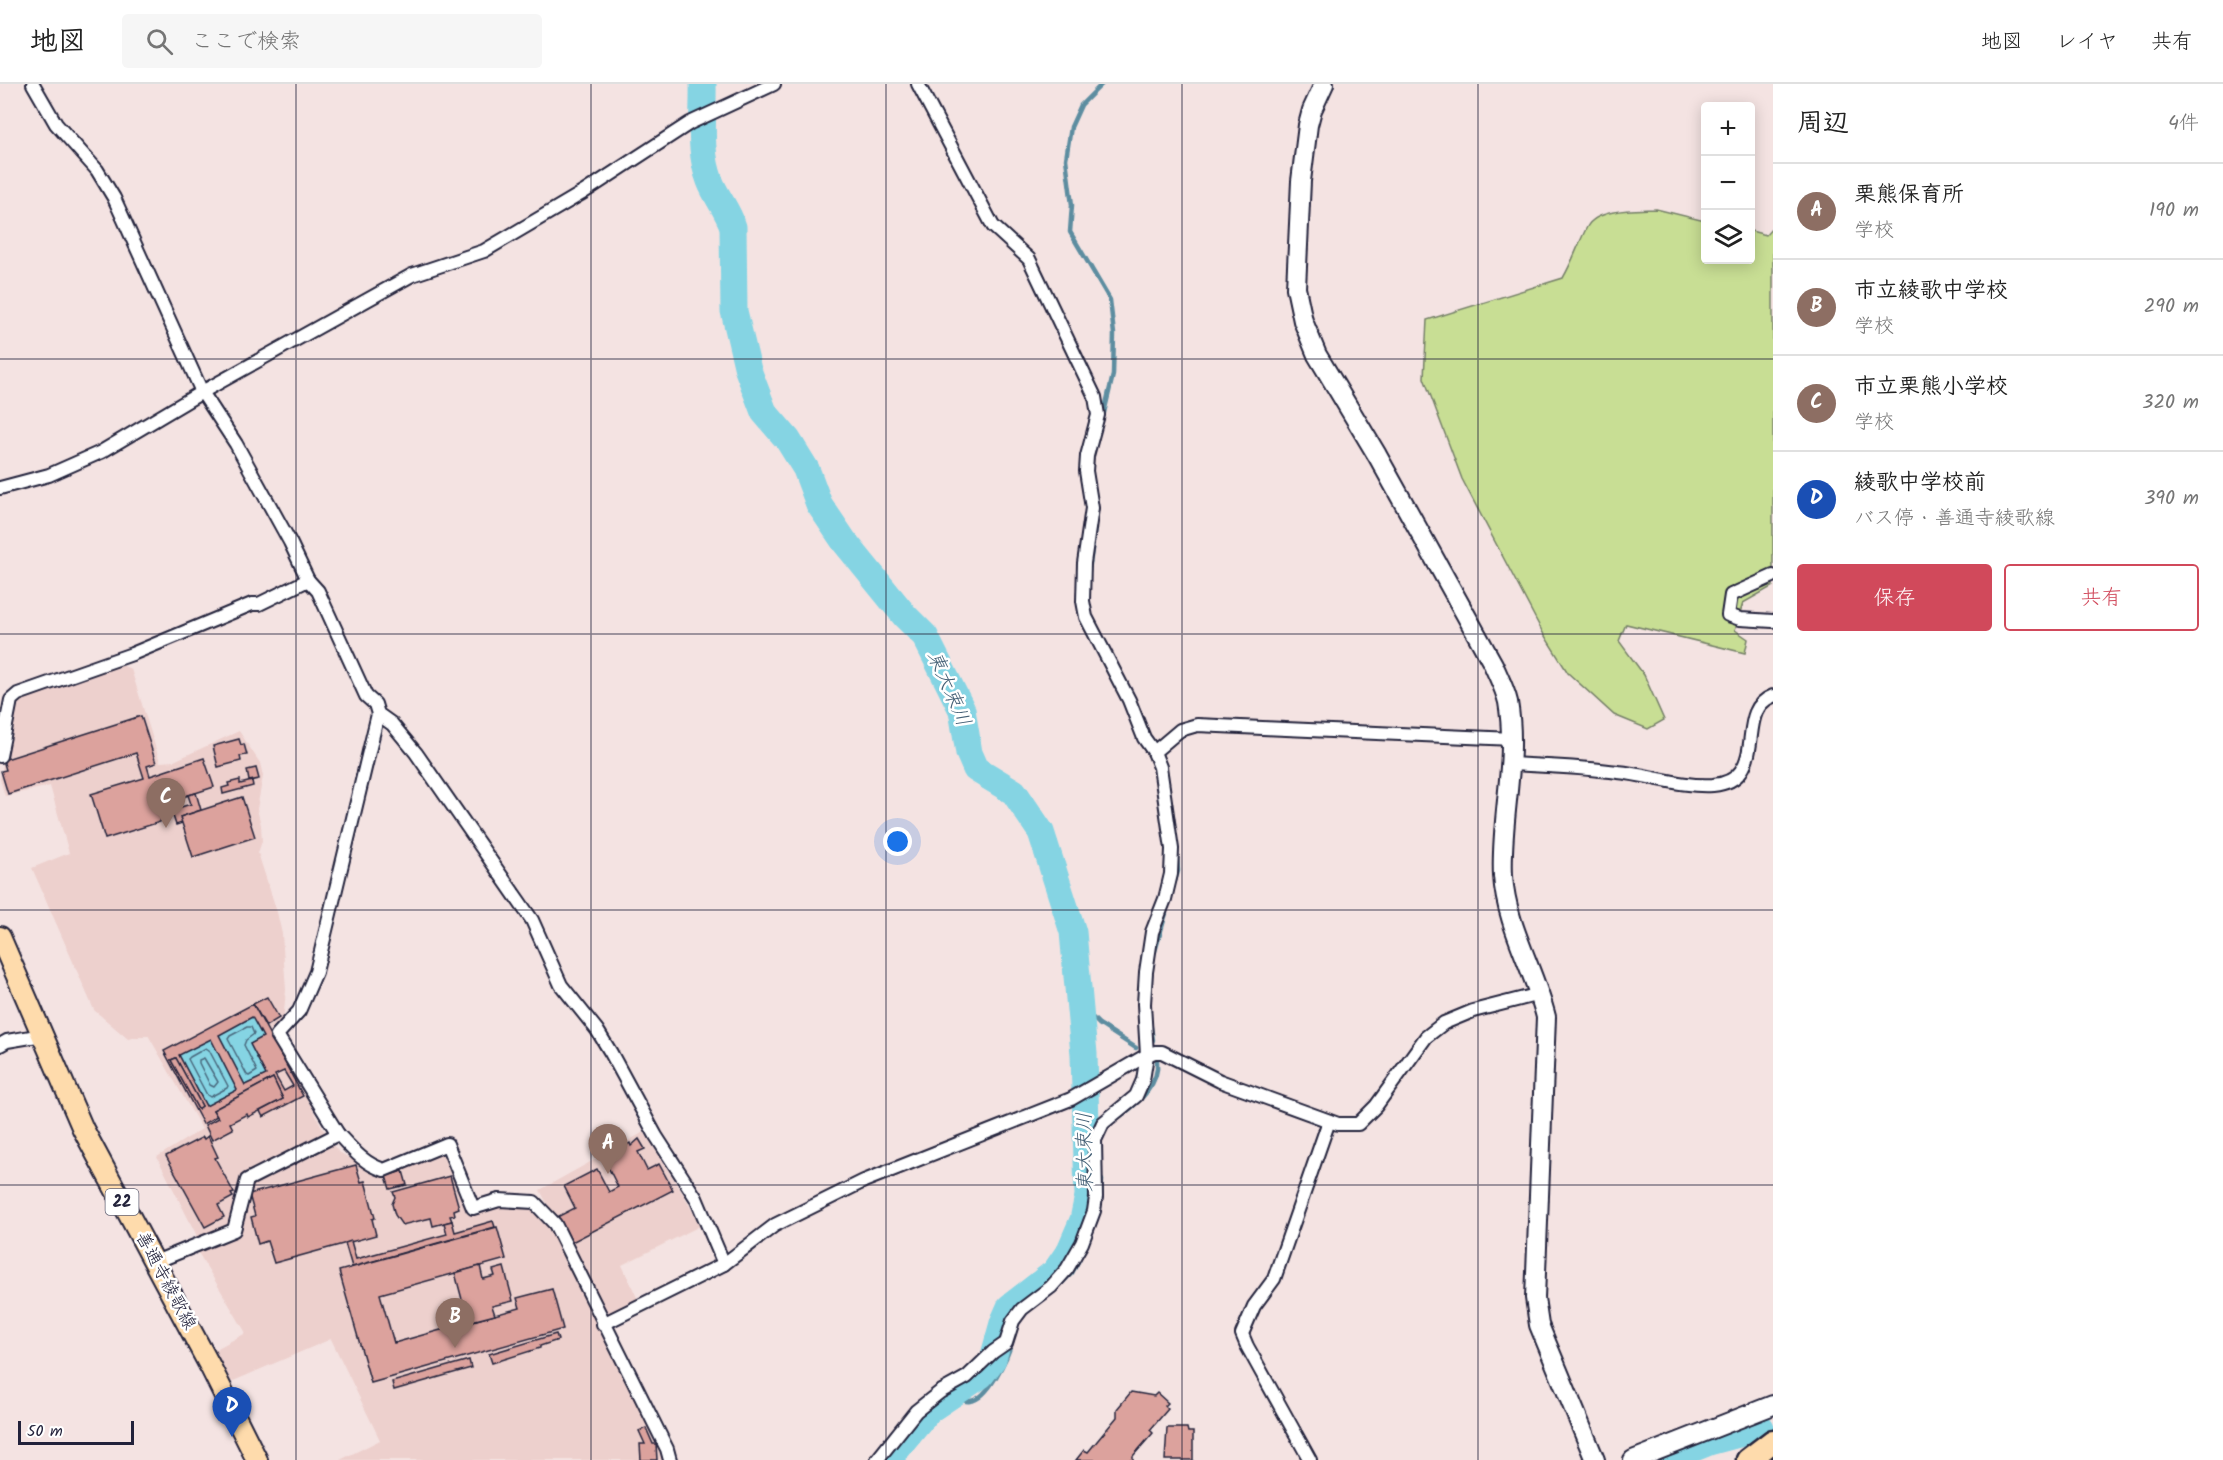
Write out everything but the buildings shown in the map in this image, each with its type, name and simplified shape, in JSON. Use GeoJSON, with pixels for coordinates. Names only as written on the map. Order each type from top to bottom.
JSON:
{"type":"FeatureCollection","features":[{"type":"Feature","properties":{"kind":"highway"},"geometry":{"type":"LineString","coordinates":[[1748,1460],[1773,1441]]}},
{"type":"Feature","properties":{"kind":"main road","name":"善通寺綾歌線"},"geometry":{"type":"LineString","coordinates":[[0,937],[83,1129],[257,1460]]}},
{"type":"Feature","properties":{"kind":"street"},"geometry":{"type":"LineString","coordinates":[[33,84],[56,124],[97,170],[114,198],[202,392],[236,444],[290,542],[308,580],[318,591],[366,696],[375,704],[378,714],[316,972],[299,1011],[277,1035],[338,1134],[361,1158],[374,1167],[384,1170],[447,1144],[473,1208],[499,1200],[534,1202],[555,1224],[603,1324],[668,1449],[670,1460]]}},
{"type":"Feature","properties":{"kind":"street"},"geometry":{"type":"LineString","coordinates":[[0,488],[49,475],[101,452],[202,392],[412,275],[483,251],[584,192],[690,123],[774,84]]}},
{"type":"Feature","properties":{"kind":"street"},"geometry":{"type":"LineString","coordinates":[[878,1460],[916,1411],[940,1392],[967,1377],[1006,1343],[1012,1321],[1022,1309],[1051,1287],[1068,1269],[1082,1243],[1094,1211],[1096,1197],[1095,1140],[1103,1123],[1136,1096],[1143,1080],[1147,1055],[1144,1004],[1146,972],[1152,932],[1165,899],[1171,874],[1172,857],[1157,750],[1144,738],[1130,700],[1086,617],[1083,601],[1084,563],[1092,508],[1086,471],[1087,456],[1098,415],[1095,397],[1029,259],[993,226],[918,84]]}},
{"type":"Feature","properties":{"kind":"street"},"geometry":{"type":"LineString","coordinates":[[1324,84],[1308,125],[1301,181],[1296,288],[1303,321],[1317,356],[1377,454],[1493,664],[1508,700],[1513,739],[1503,877],[1512,922],[1540,994],[1546,1017],[1534,1298],[1539,1325],[1595,1460]]}},
{"type":"Feature","properties":{"kind":"street"},"geometry":{"type":"LineString","coordinates":[[1773,576],[1731,595],[1728,615],[1740,620],[1773,621]]}},
{"type":"Feature","properties":{"kind":"street"},"geometry":{"type":"LineString","coordinates":[[0,756],[11,700],[18,694],[132,654],[252,604],[259,604],[308,580]]}},
{"type":"Feature","properties":{"kind":"street"},"geometry":{"type":"LineString","coordinates":[[1512,764],[1618,772],[1695,785],[1717,785],[1732,780],[1741,771],[1750,753],[1754,711],[1763,700],[1773,696]]}},
{"type":"Feature","properties":{"kind":"street"},"geometry":{"type":"LineString","coordinates":[[378,714],[392,724],[416,753],[532,920],[561,985],[607,1045],[656,1136],[696,1198],[724,1264]]}},
{"type":"Feature","properties":{"kind":"street"},"geometry":{"type":"LineString","coordinates":[[1157,750],[1180,730],[1197,725],[1513,739]]}},
{"type":"Feature","properties":{"kind":"street"},"geometry":{"type":"LineString","coordinates":[[603,1324],[724,1264],[775,1225],[864,1181],[1071,1099],[1147,1055],[1162,1052],[1220,1081],[1338,1124],[1358,1124],[1376,1107],[1426,1037],[1444,1023],[1473,1011],[1540,994]]}},
{"type":"Feature","properties":{"kind":"street"},"geometry":{"type":"LineString","coordinates":[[0,1045],[7,1041],[43,1035]]}},
{"type":"Feature","properties":{"kind":"street"},"geometry":{"type":"LineString","coordinates":[[1310,1460],[1242,1334],[1254,1306],[1274,1279],[1329,1121]]}},
{"type":"Feature","properties":{"kind":"street"},"geometry":{"type":"LineString","coordinates":[[154,1262],[234,1230],[247,1180],[338,1134]]}},
{"type":"Feature","properties":{"kind":"street"},"geometry":{"type":"LineString","coordinates":[[1633,1460],[1773,1405]]}},
{"type":"Feature","properties":{"kind":"shaded area"},"geometry":{"type":"Polygon","coordinates":[[[119,664],[131,669],[160,762],[174,761],[239,731],[260,763],[263,776],[257,809],[262,841],[258,853],[282,934],[286,990],[283,1022],[270,1029],[330,1142],[339,1152],[368,1169],[436,1152],[448,1158],[471,1213],[501,1205],[527,1207],[551,1227],[666,1460],[340,1460],[380,1440],[331,1339],[231,1382],[214,1350],[246,1333],[199,1254],[196,1234],[157,1157],[202,1129],[148,1035],[128,1039],[94,1010],[32,868],[69,853],[50,786],[5,796],[0,779],[16,700],[119,664]]]}},
{"type":"Feature","properties":{"kind":"shaded area"},"geometry":{"type":"Polygon","coordinates":[[[644,1132],[700,1226],[622,1265],[639,1302],[606,1318],[540,1190],[644,1132]]]}},
{"type":"Feature","properties":{"kind":"green space"},"geometry":{"type":"Polygon","coordinates":[[[1656,209],[1701,220],[1701,264],[1755,264],[1755,232],[1766,235],[1773,227],[1773,586],[1743,603],[1735,630],[1748,639],[1745,653],[1626,624],[1619,641],[1644,675],[1664,720],[1648,729],[1614,715],[1568,673],[1543,633],[1462,479],[1424,378],[1427,320],[1563,278],[1592,221],[1608,213],[1656,209]]]}},
{"type":"Feature","properties":{"kind":"water"},"geometry":{"type":"Polygon","coordinates":[[[252,1017],[263,1037],[250,1044],[266,1075],[245,1085],[219,1035],[252,1017]]]}},
{"type":"Feature","properties":{"kind":"water"},"geometry":{"type":"Polygon","coordinates":[[[211,1039],[237,1090],[206,1106],[179,1055],[211,1039]]]}},
{"type":"Feature","properties":{"kind":"waterway","name":"東大束川"},"geometry":{"type":"LineString","coordinates":[[703,84],[702,133],[706,169],[715,193],[733,227],[734,311],[748,370],[764,412],[788,440],[806,469],[819,504],[844,541],[905,616],[925,636],[962,710],[969,753],[976,769],[1014,792],[1041,832],[1073,932],[1084,1054],[1088,1196],[1083,1220],[1070,1250],[1055,1272],[1010,1307],[993,1359],[981,1375],[929,1410],[888,1460]]}},
{"type":"Feature","properties":{"kind":"waterway"},"geometry":{"type":"LineString","coordinates":[[1102,84],[1081,105],[1071,127],[1066,159],[1072,205],[1070,232],[1110,300],[1114,334],[1113,375],[1103,417]]}},
{"type":"Feature","properties":{"kind":"waterway"},"geometry":{"type":"LineString","coordinates":[[1089,571],[1095,528]]}},
{"type":"Feature","properties":{"kind":"waterway"},"geometry":{"type":"LineString","coordinates":[[1175,881],[1178,871],[1177,857]]}},
{"type":"Feature","properties":{"kind":"waterway"},"geometry":{"type":"LineString","coordinates":[[1155,951],[1166,913]]}},
{"type":"Feature","properties":{"kind":"waterway"},"geometry":{"type":"LineString","coordinates":[[1080,1005],[1099,1024],[1136,1048]]}},
{"type":"Feature","properties":{"kind":"waterway"},"geometry":{"type":"LineString","coordinates":[[1151,1027],[1153,1040]]}},
{"type":"Feature","properties":{"kind":"waterway"},"geometry":{"type":"LineString","coordinates":[[1122,1115],[1135,1105],[1152,1085],[1157,1061]]}},
{"type":"Feature","properties":{"kind":"waterway"},"geometry":{"type":"LineString","coordinates":[[1101,1199],[1102,1180]]}},
{"type":"Feature","properties":{"kind":"waterway"},"geometry":{"type":"LineString","coordinates":[[1061,1284],[1072,1273],[1079,1260]]}},
{"type":"Feature","properties":{"kind":"waterway"},"geometry":{"type":"LineString","coordinates":[[953,1394],[970,1401],[984,1393],[1002,1367],[1012,1341]]}},
{"type":"Feature","properties":{"kind":"waterway"},"geometry":{"type":"LineString","coordinates":[[1665,1460],[1709,1442],[1761,1428]]}},
{"type":"Feature","properties":{"kind":"place","name":"市立栗熊小学校"},"geometry":{"type":"Point","coordinates":[166,828]}},
{"type":"Feature","properties":{"kind":"place","name":"栗熊保育所"},"geometry":{"type":"Point","coordinates":[608,1174]}},
{"type":"Feature","properties":{"kind":"place","name":"市立綾歌中学校"},"geometry":{"type":"Point","coordinates":[455,1348]}},
{"type":"Feature","properties":{"kind":"place","name":"綾歌中学校前"},"geometry":{"type":"Point","coordinates":[232,1437]}}]}
